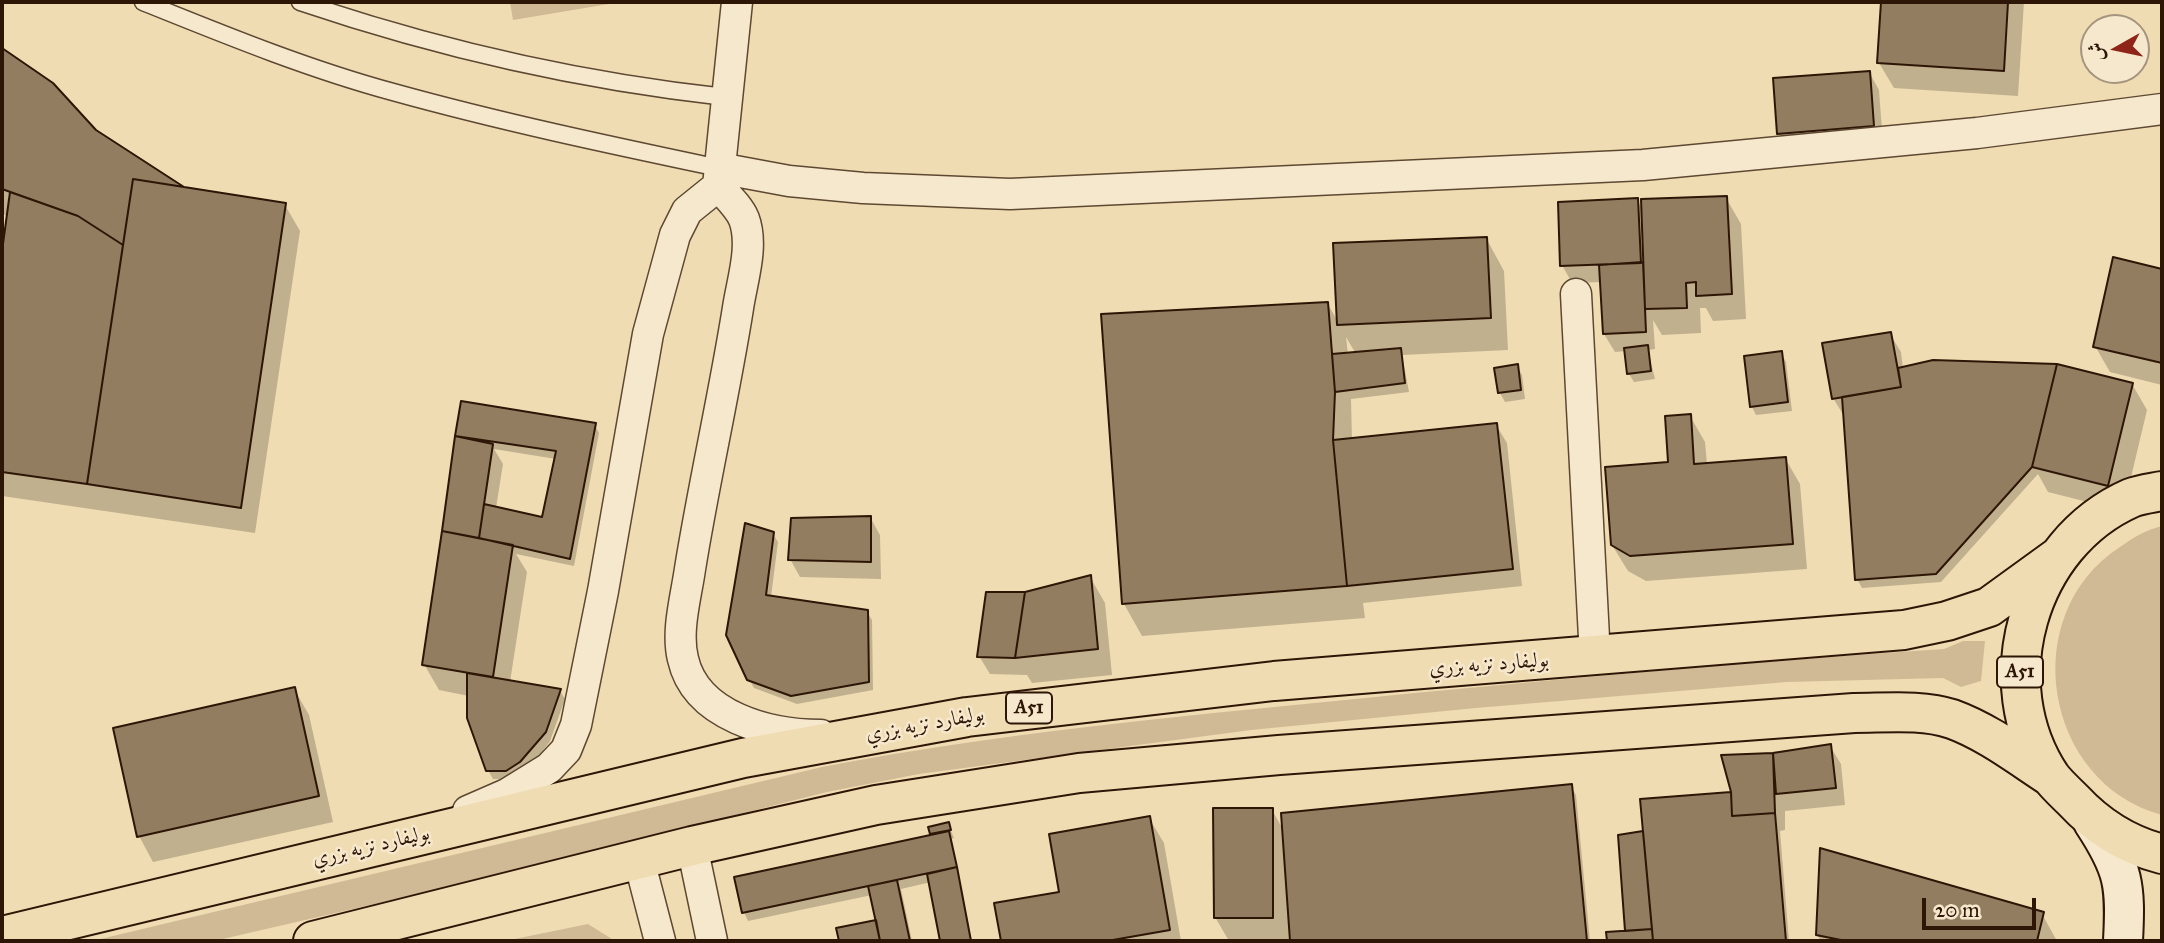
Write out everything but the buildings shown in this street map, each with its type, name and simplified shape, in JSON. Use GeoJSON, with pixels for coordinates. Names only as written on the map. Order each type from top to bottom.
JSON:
{"type":"FeatureCollection","features":[{"type":"Feature","properties":{"kind":"highway","name":"A51"},"geometry":{"type":"LineString","coordinates":[[2051,777],[2026,724],[2019,666],[2030,608],[2058,557],[2091,523],[2152,490]]}},
{"type":"Feature","properties":{"kind":"highway","name":"بوليفارد نزيه بزري"},"geometry":{"type":"LineString","coordinates":[[2,936],[743,758],[1068,703],[1274,681],[1904,630],[1947,621],[1989,607],[2058,557]]}},
{"type":"Feature","properties":{"kind":"highway","name":"A51"},"geometry":{"type":"LineString","coordinates":[[313,941],[692,846],[876,805],[1079,773],[1804,715],[1919,713],[1951,719],[1980,732],[2051,777],[2093,822],[2140,848],[2162,854]]}},
{"type":"Feature","properties":{"kind":"main road"},"geometry":{"type":"LineString","coordinates":[[2093,822],[2120,870],[2124,884],[2123,941]]}},
{"type":"Feature","properties":{"kind":"street"},"geometry":{"type":"LineString","coordinates":[[737,2],[725,97],[719,177],[744,219],[748,246],[700,505],[684,608],[683,659],[705,698],[741,720],[790,733],[864,736]]}},
{"type":"Feature","properties":{"kind":"street"},"geometry":{"type":"LineString","coordinates":[[719,177],[863,188],[1010,194],[1643,165],[1977,133],[2162,109]]}},
{"type":"Feature","properties":{"kind":"street"},"geometry":{"type":"LineString","coordinates":[[395,841],[507,794],[549,768],[566,750],[576,725],[590,657],[648,334],[675,235],[687,211],[719,177]]}},
{"type":"Feature","properties":{"kind":"street"},"geometry":{"type":"LineString","coordinates":[[1576,294],[1595,657]]}},
{"type":"Feature","properties":{"kind":"street"},"geometry":{"type":"LineString","coordinates":[[692,846],[712,941]]}},
{"type":"Feature","properties":{"kind":"street"},"geometry":{"type":"LineString","coordinates":[[639,860],[660,941]]}},
{"type":"Feature","properties":{"kind":"lane"},"geometry":{"type":"LineString","coordinates":[[143,2],[249,45],[390,92],[719,177]]}},
{"type":"Feature","properties":{"kind":"lane"},"geometry":{"type":"LineString","coordinates":[[300,2],[382,29],[547,71],[625,86],[725,97]]}},
{"type":"Feature","properties":{"kind":"shaded area"},"geometry":{"type":"Polygon","coordinates":[[[510,2],[621,2],[513,20],[510,2]]]}},
{"type":"Feature","properties":{"kind":"shaded area"},"geometry":{"type":"Polygon","coordinates":[[[2162,526],[2162,815],[2122,797],[2091,769],[2069,734],[2057,694],[2056,653],[2066,613],[2087,576],[2125,543],[2162,526]]]}},
{"type":"Feature","properties":{"kind":"shaded area"},"geometry":{"type":"Polygon","coordinates":[[[1963,641],[1985,641],[1981,681],[1961,687],[1943,678],[1787,682],[1251,730],[919,774],[827,792],[483,879],[214,941],[92,941],[822,767],[887,755],[1017,736],[1279,706],[1944,649],[1963,641]]]}},
{"type":"Feature","properties":{"kind":"shaded area"},"geometry":{"type":"Polygon","coordinates":[[[588,924],[615,941],[505,941],[588,924]]]}}]}
